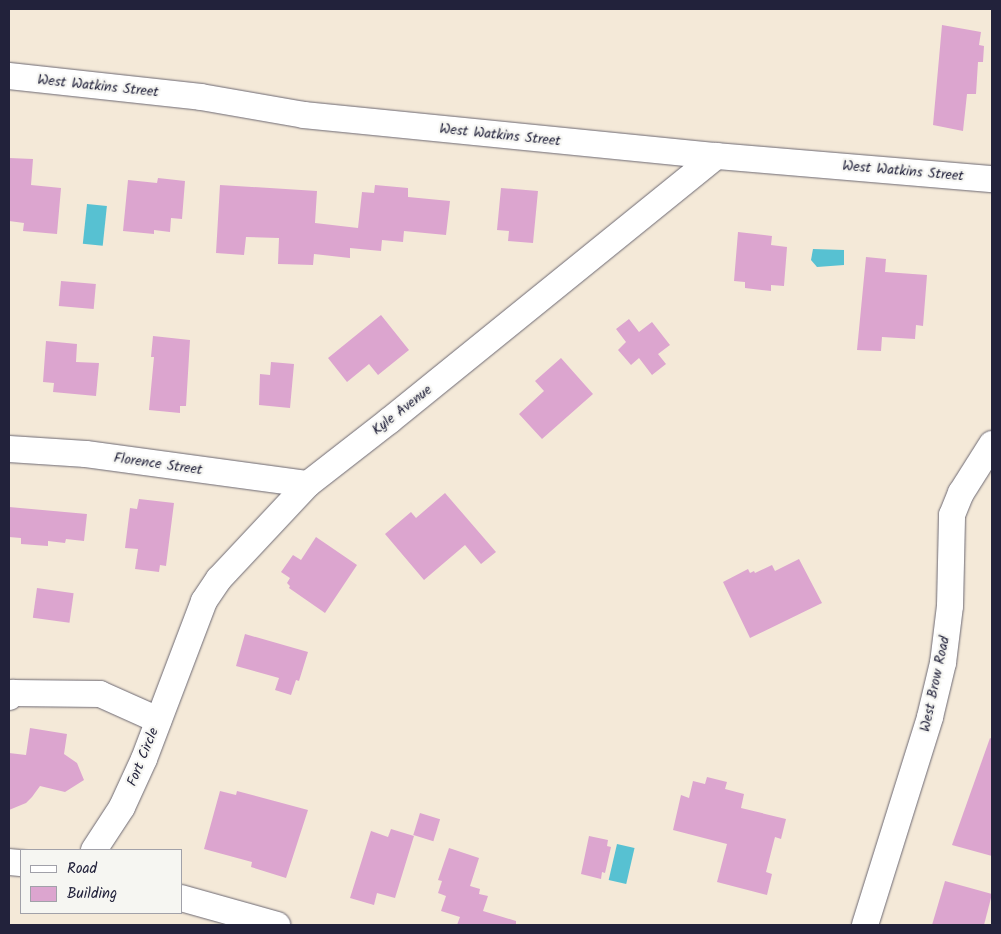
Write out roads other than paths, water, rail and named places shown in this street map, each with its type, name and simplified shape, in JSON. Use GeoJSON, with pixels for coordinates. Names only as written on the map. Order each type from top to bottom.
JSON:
{"type":"FeatureCollection","features":[{"type":"Feature","properties":{"kind":"street","name":"West Watkins Street"},"geometry":{"type":"LineString","coordinates":[[9,76],[202,97],[304,115],[716,156],[992,179]]}},
{"type":"Feature","properties":{"kind":"street","name":"Kyle Avenue"},"geometry":{"type":"LineString","coordinates":[[158,720],[204,601],[220,579],[308,484],[405,409],[716,156]]}},
{"type":"Feature","properties":{"kind":"street","name":"West Brow Road"},"geometry":{"type":"LineString","coordinates":[[865,925],[930,718],[943,662],[950,606],[952,514],[961,493],[992,444]]}},
{"type":"Feature","properties":{"kind":"street","name":"Florence Street"},"geometry":{"type":"LineString","coordinates":[[9,449],[86,454],[308,484]]}},
{"type":"Feature","properties":{"kind":"street","name":"Fort Circle"},"geometry":{"type":"LineString","coordinates":[[9,697],[13,693],[100,694],[158,720],[122,808],[95,849]]}},
{"type":"Feature","properties":{"kind":"street"},"geometry":{"type":"LineString","coordinates":[[182,898],[277,925]]}},
{"type":"Feature","properties":{"kind":"water"},"geometry":{"type":"Polygon","coordinates":[[[87,204],[107,206],[103,246],[83,244],[87,204]]]}},
{"type":"Feature","properties":{"kind":"water"},"geometry":{"type":"Polygon","coordinates":[[[813,249],[844,250],[844,265],[817,267],[811,260],[813,249]]]}},
{"type":"Feature","properties":{"kind":"water"},"geometry":{"type":"Polygon","coordinates":[[[617,844],[635,848],[626,884],[609,880],[617,844]]]}}]}
